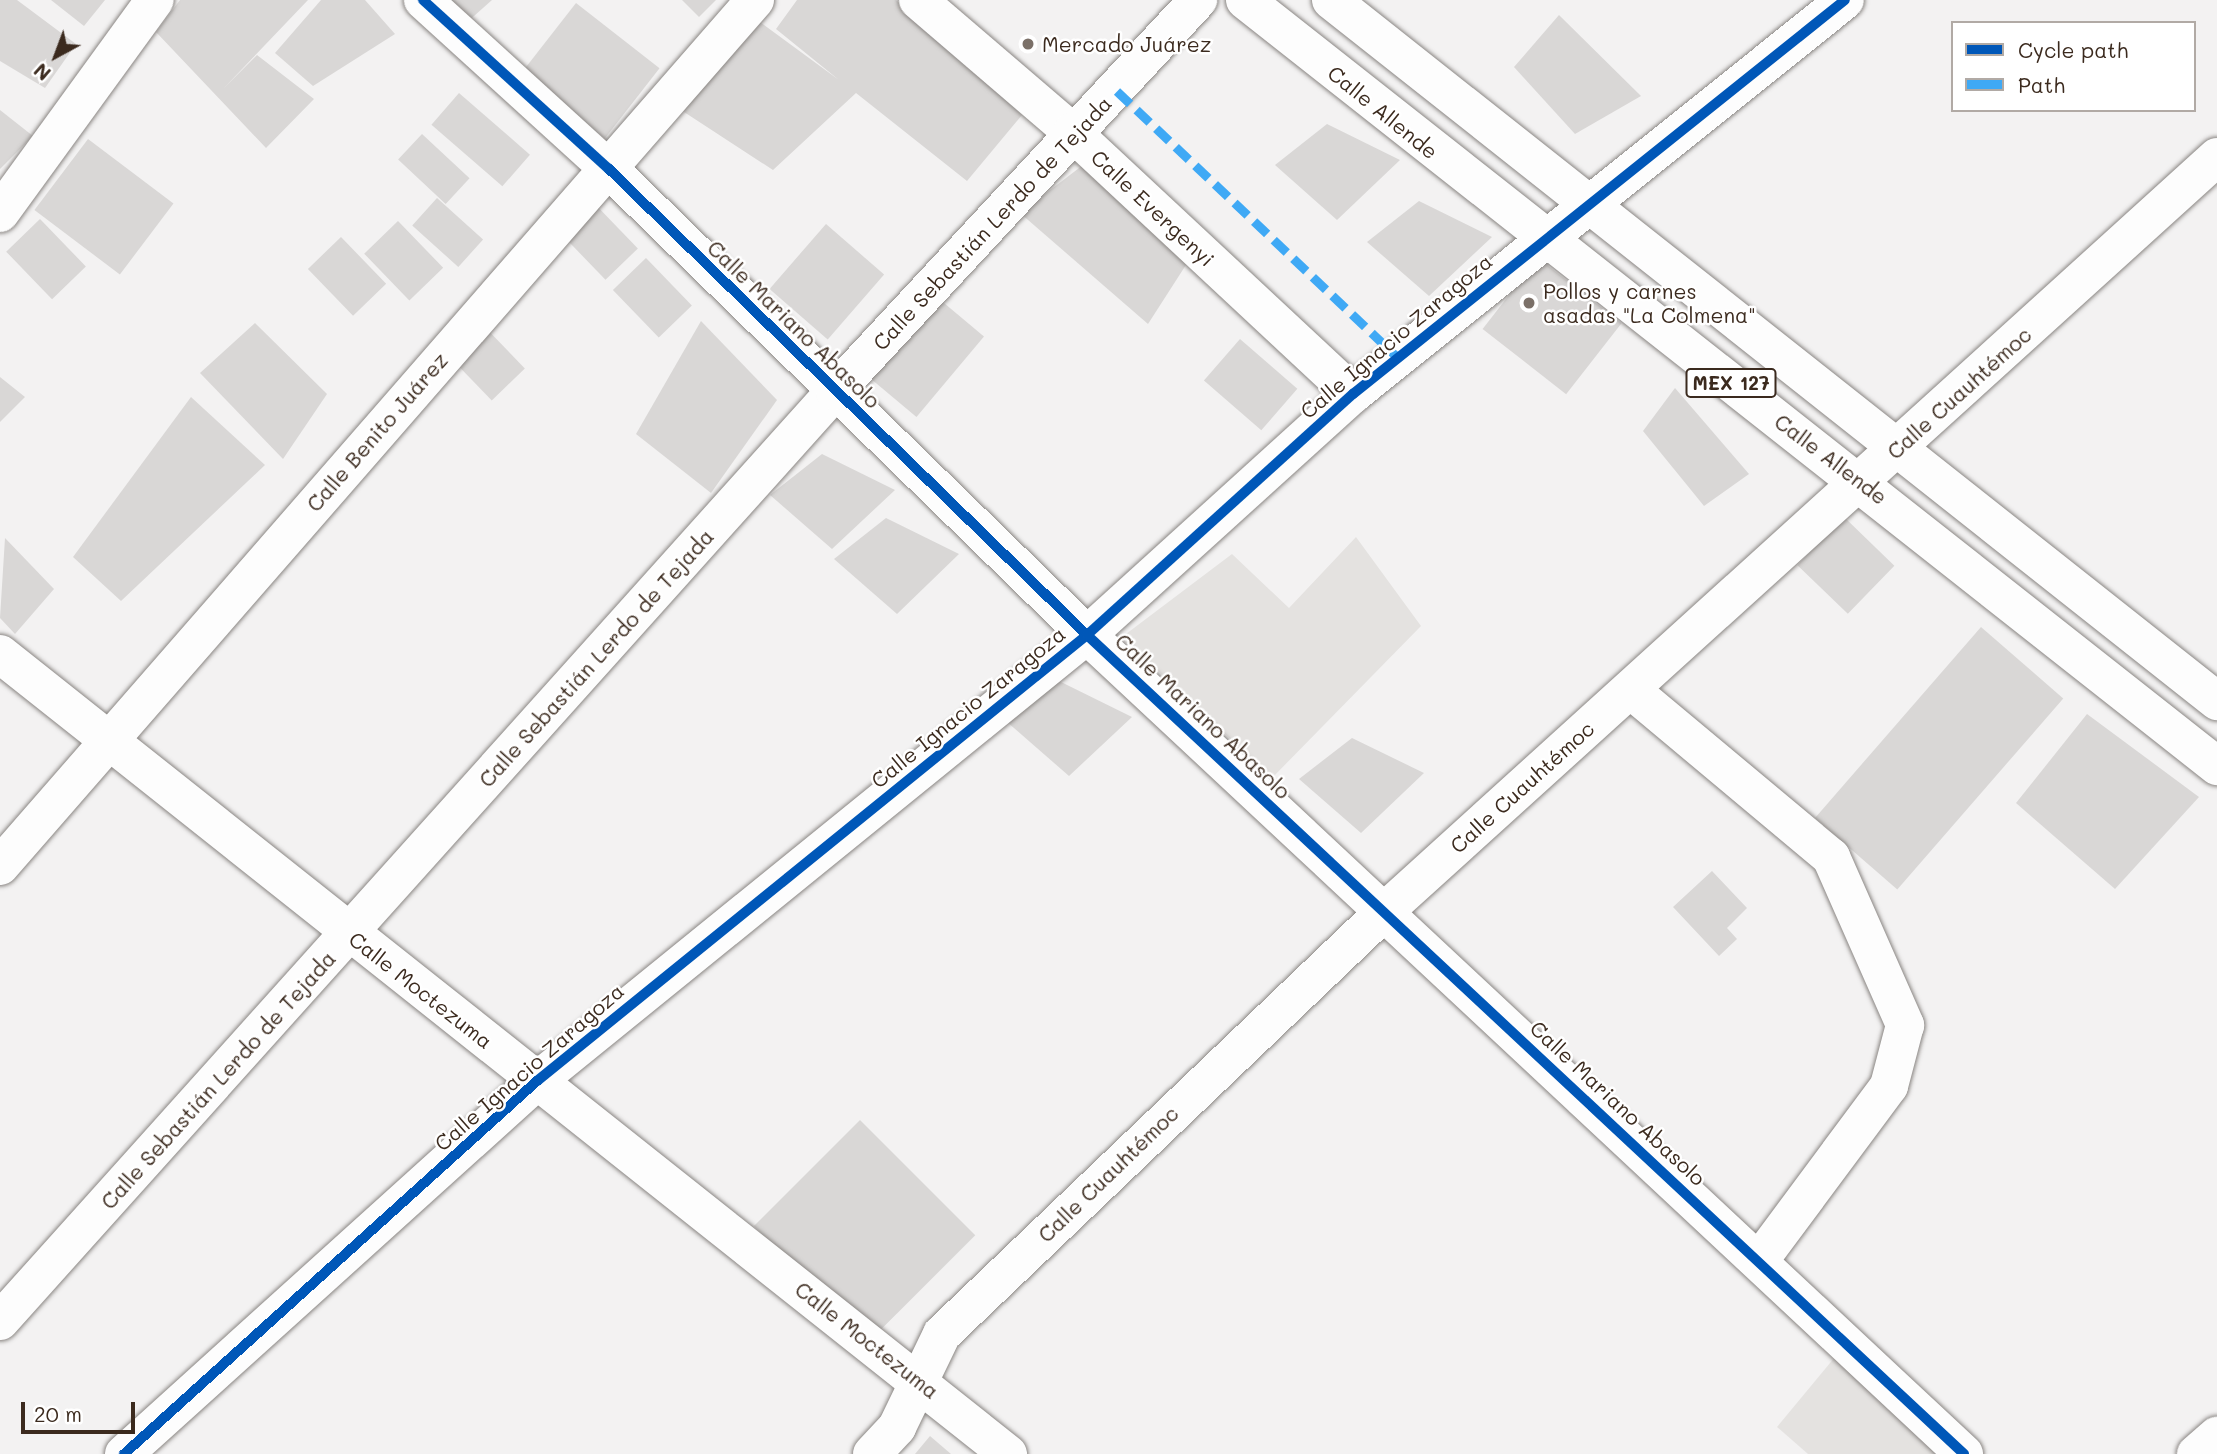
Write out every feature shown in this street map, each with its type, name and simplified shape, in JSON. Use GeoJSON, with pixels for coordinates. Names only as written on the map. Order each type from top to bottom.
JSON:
{"type":"FeatureCollection","features":[{"type":"Feature","properties":{"kind":"street"},"geometry":{"type":"LineString","coordinates":[[0,213],[155,0]]}},
{"type":"Feature","properties":{"kind":"street","name":"Calle Mariano Abasolo"},"geometry":{"type":"LineString","coordinates":[[423,0],[609,169],[1087,635],[1964,1454]]}},
{"type":"Feature","properties":{"kind":"street","name":"Calle Benito Juárez"},"geometry":{"type":"LineString","coordinates":[[0,866],[107,738],[755,0]]}},
{"type":"Feature","properties":{"kind":"street","name":"Calle Evergenyi"},"geometry":{"type":"LineString","coordinates":[[918,0],[1072,132],[1353,394]]}},
{"type":"Feature","properties":{"kind":"street","name":"Calle Sebastián Lerdo de Tejada"},"geometry":{"type":"LineString","coordinates":[[0,1321],[835,391],[1072,132],[1198,0]]}},
{"type":"Feature","properties":{"kind":"street","name":"Calle Allende"},"geometry":{"type":"LineString","coordinates":[[1245,0],[1541,239],[1861,481],[2217,766]]}},
{"type":"Feature","properties":{"kind":"street","name":"MEX 127"},"geometry":{"type":"LineString","coordinates":[[1331,0],[1587,204],[1901,447],[2217,701]]}},
{"type":"Feature","properties":{"kind":"street","name":"Calle Ignacio Zaragoza"},"geometry":{"type":"LineString","coordinates":[[124,1454],[537,1081],[1087,635],[1353,394],[1541,239],[1845,0]]}},
{"type":"Feature","properties":{"kind":"street","name":"Calle Cuauhtémoc"},"geometry":{"type":"LineString","coordinates":[[872,1454],[897,1427],[942,1334],[1385,911],[1901,447],[2217,157]]}},
{"type":"Feature","properties":{"kind":"street","name":"Calle Moctezuma"},"geometry":{"type":"LineString","coordinates":[[0,654],[349,935],[919,1379],[1008,1454]]}},
{"type":"Feature","properties":{"kind":"street"},"geometry":{"type":"LineString","coordinates":[[1631,690],[1831,857],[1905,1025],[1889,1086],[1759,1261]]}},
{"type":"Feature","properties":{"kind":"street"},"geometry":{"type":"LineString","coordinates":[[2196,1454],[2217,1436]]}},
{"type":"Feature","properties":{"kind":"shaded area"},"geometry":{"type":"Polygon","coordinates":[[[1356,537],[1421,626],[1272,778],[1122,637],[1232,554],[1289,608],[1356,537]]]}},
{"type":"Feature","properties":{"kind":"shaded area"},"geometry":{"type":"Polygon","coordinates":[[[1835,1357],[1943,1454],[1808,1454],[1777,1427],[1835,1357]]]}},
{"type":"Feature","properties":{"kind":"building"},"geometry":{"type":"Polygon","coordinates":[[[0,0],[17,0],[76,44],[45,88],[0,61],[0,0]]]}},
{"type":"Feature","properties":{"kind":"building"},"geometry":{"type":"Polygon","coordinates":[[[51,0],[105,0],[84,26],[51,0]]]}},
{"type":"Feature","properties":{"kind":"building"},"geometry":{"type":"Polygon","coordinates":[[[180,0],[308,0],[223,89],[257,55],[314,99],[266,148],[156,32],[180,0]]]}},
{"type":"Feature","properties":{"kind":"building"},"geometry":{"type":"Polygon","coordinates":[[[321,0],[365,0],[395,34],[313,86],[275,53],[321,0]]]}},
{"type":"Feature","properties":{"kind":"building"},"geometry":{"type":"Polygon","coordinates":[[[445,0],[492,0],[465,24],[445,0]]]}},
{"type":"Feature","properties":{"kind":"building"},"geometry":{"type":"Polygon","coordinates":[[[682,0],[716,0],[699,17],[682,0]]]}},
{"type":"Feature","properties":{"kind":"building"},"geometry":{"type":"Polygon","coordinates":[[[797,0],[896,0],[1022,115],[967,181],[856,93],[773,170],[681,110],[753,17],[839,80],[776,29],[797,0]]]}},
{"type":"Feature","properties":{"kind":"building"},"geometry":{"type":"Polygon","coordinates":[[[576,3],[660,68],[605,138],[521,73],[576,3]]]}},
{"type":"Feature","properties":{"kind":"building"},"geometry":{"type":"Polygon","coordinates":[[[1559,15],[1641,96],[1575,134],[1514,67],[1559,15]]]}},
{"type":"Feature","properties":{"kind":"building"},"geometry":{"type":"Polygon","coordinates":[[[459,93],[530,155],[502,186],[431,125],[459,93]]]}},
{"type":"Feature","properties":{"kind":"building"},"geometry":{"type":"Polygon","coordinates":[[[0,110],[33,136],[0,169],[0,110]]]}},
{"type":"Feature","properties":{"kind":"building"},"geometry":{"type":"Polygon","coordinates":[[[1327,124],[1400,160],[1337,220],[1275,165],[1327,124]]]}},
{"type":"Feature","properties":{"kind":"building"},"geometry":{"type":"Polygon","coordinates":[[[422,134],[470,178],[446,204],[398,160],[422,134]]]}},
{"type":"Feature","properties":{"kind":"building"},"geometry":{"type":"Polygon","coordinates":[[[88,139],[173,203],[120,274],[34,210],[88,139]]]}},
{"type":"Feature","properties":{"kind":"building"},"geometry":{"type":"Polygon","coordinates":[[[1087,162],[1193,254],[1148,324],[1020,213],[1087,162]]]}},
{"type":"Feature","properties":{"kind":"building"},"geometry":{"type":"Polygon","coordinates":[[[437,198],[483,239],[458,267],[412,225],[437,198]]]}},
{"type":"Feature","properties":{"kind":"building"},"geometry":{"type":"Polygon","coordinates":[[[592,201],[638,248],[605,280],[560,232],[592,201]]]}},
{"type":"Feature","properties":{"kind":"building"},"geometry":{"type":"Polygon","coordinates":[[[1419,201],[1492,237],[1429,296],[1367,242],[1419,201]]]}},
{"type":"Feature","properties":{"kind":"building"},"geometry":{"type":"Polygon","coordinates":[[[40,219],[86,266],[52,299],[6,252],[40,219]]]}},
{"type":"Feature","properties":{"kind":"building"},"geometry":{"type":"Polygon","coordinates":[[[398,221],[443,268],[409,300],[364,254],[398,221]]]}},
{"type":"Feature","properties":{"kind":"building"},"geometry":{"type":"Polygon","coordinates":[[[826,224],[884,275],[828,339],[770,289],[826,224]]]}},
{"type":"Feature","properties":{"kind":"building"},"geometry":{"type":"Polygon","coordinates":[[[341,237],[386,284],[353,316],[308,269],[341,237]]]}},
{"type":"Feature","properties":{"kind":"building"},"geometry":{"type":"Polygon","coordinates":[[[646,258],[692,305],[659,337],[613,290],[646,258]]]}},
{"type":"Feature","properties":{"kind":"building"},"geometry":{"type":"Polygon","coordinates":[[[1538,258],[1622,323],[1566,394],[1483,329],[1538,258]]]}},
{"type":"Feature","properties":{"kind":"building"},"geometry":{"type":"Polygon","coordinates":[[[938,298],[984,337],[916,417],[871,378],[938,298]]]}},
{"type":"Feature","properties":{"kind":"building"},"geometry":{"type":"Polygon","coordinates":[[[479,321],[525,368],[492,400],[446,353],[479,321]]]}},
{"type":"Feature","properties":{"kind":"building"},"geometry":{"type":"Polygon","coordinates":[[[701,321],[777,400],[711,493],[636,434],[701,321]]]}},
{"type":"Feature","properties":{"kind":"building"},"geometry":{"type":"Polygon","coordinates":[[[255,323],[327,394],[283,459],[200,373],[255,323]]]}},
{"type":"Feature","properties":{"kind":"building"},"geometry":{"type":"Polygon","coordinates":[[[1240,339],[1297,389],[1261,430],[1204,381],[1240,339]]]}},
{"type":"Feature","properties":{"kind":"building"},"geometry":{"type":"Polygon","coordinates":[[[0,377],[25,397],[0,422],[0,377]]]}},
{"type":"Feature","properties":{"kind":"building"},"geometry":{"type":"Polygon","coordinates":[[[1675,388],[1749,474],[1704,506],[1643,431],[1675,388]]]}},
{"type":"Feature","properties":{"kind":"building"},"geometry":{"type":"Polygon","coordinates":[[[191,397],[265,465],[121,601],[73,557],[191,397]]]}},
{"type":"Feature","properties":{"kind":"building"},"geometry":{"type":"Polygon","coordinates":[[[822,454],[895,490],[832,549],[770,495],[822,454]]]}},
{"type":"Feature","properties":{"kind":"building"},"geometry":{"type":"Polygon","coordinates":[[[1844,517],[1894,566],[1848,614],[1797,565],[1844,517]]]}},
{"type":"Feature","properties":{"kind":"building"},"geometry":{"type":"Polygon","coordinates":[[[886,518],[959,554],[897,614],[834,559],[886,518]]]}},
{"type":"Feature","properties":{"kind":"building"},"geometry":{"type":"Polygon","coordinates":[[[5,538],[54,589],[15,634],[0,618],[5,538]]]}},
{"type":"Feature","properties":{"kind":"building"},"geometry":{"type":"Polygon","coordinates":[[[1981,627],[2063,699],[1897,889],[1815,818],[1981,627]]]}},
{"type":"Feature","properties":{"kind":"building"},"geometry":{"type":"Polygon","coordinates":[[[1059,681],[1132,717],[1069,776],[1007,722],[1059,681]]]}},
{"type":"Feature","properties":{"kind":"building"},"geometry":{"type":"Polygon","coordinates":[[[2087,714],[2199,797],[2115,889],[2016,803],[2087,714]]]}},
{"type":"Feature","properties":{"kind":"building"},"geometry":{"type":"Polygon","coordinates":[[[1352,738],[1424,773],[1361,833],[1299,779],[1352,738]]]}},
{"type":"Feature","properties":{"kind":"building"},"geometry":{"type":"Polygon","coordinates":[[[1712,871],[1747,908],[1727,928],[1737,939],[1719,956],[1673,907],[1712,871]]]}},
{"type":"Feature","properties":{"kind":"building"},"geometry":{"type":"Polygon","coordinates":[[[860,1120],[975,1235],[869,1341],[754,1226],[860,1120]]]}},
{"type":"Feature","properties":{"kind":"building"},"geometry":{"type":"Polygon","coordinates":[[[930,1436],[951,1454],[915,1454],[930,1436]]]}},
{"type":"Feature","properties":{"kind":"marked path"},"geometry":{"type":"LineString","coordinates":[[1117,91],[1398,358]]}},
{"type":"Feature","properties":{"kind":"cycle path"},"geometry":{"type":"LineString","coordinates":[[423,0],[609,169],[1087,635],[1964,1454]]}},
{"type":"Feature","properties":{"kind":"cycle path"},"geometry":{"type":"LineString","coordinates":[[124,1454],[537,1081],[1087,635],[1353,394],[1845,0]]}},
{"type":"Feature","properties":{"kind":"place","name":"Mercado Juárez"},"geometry":{"type":"Point","coordinates":[1028,44]}},
{"type":"Feature","properties":{"kind":"place","name":"Pollos y carnes asadas \"La Colmena\""},"geometry":{"type":"Point","coordinates":[1529,303]}}]}
